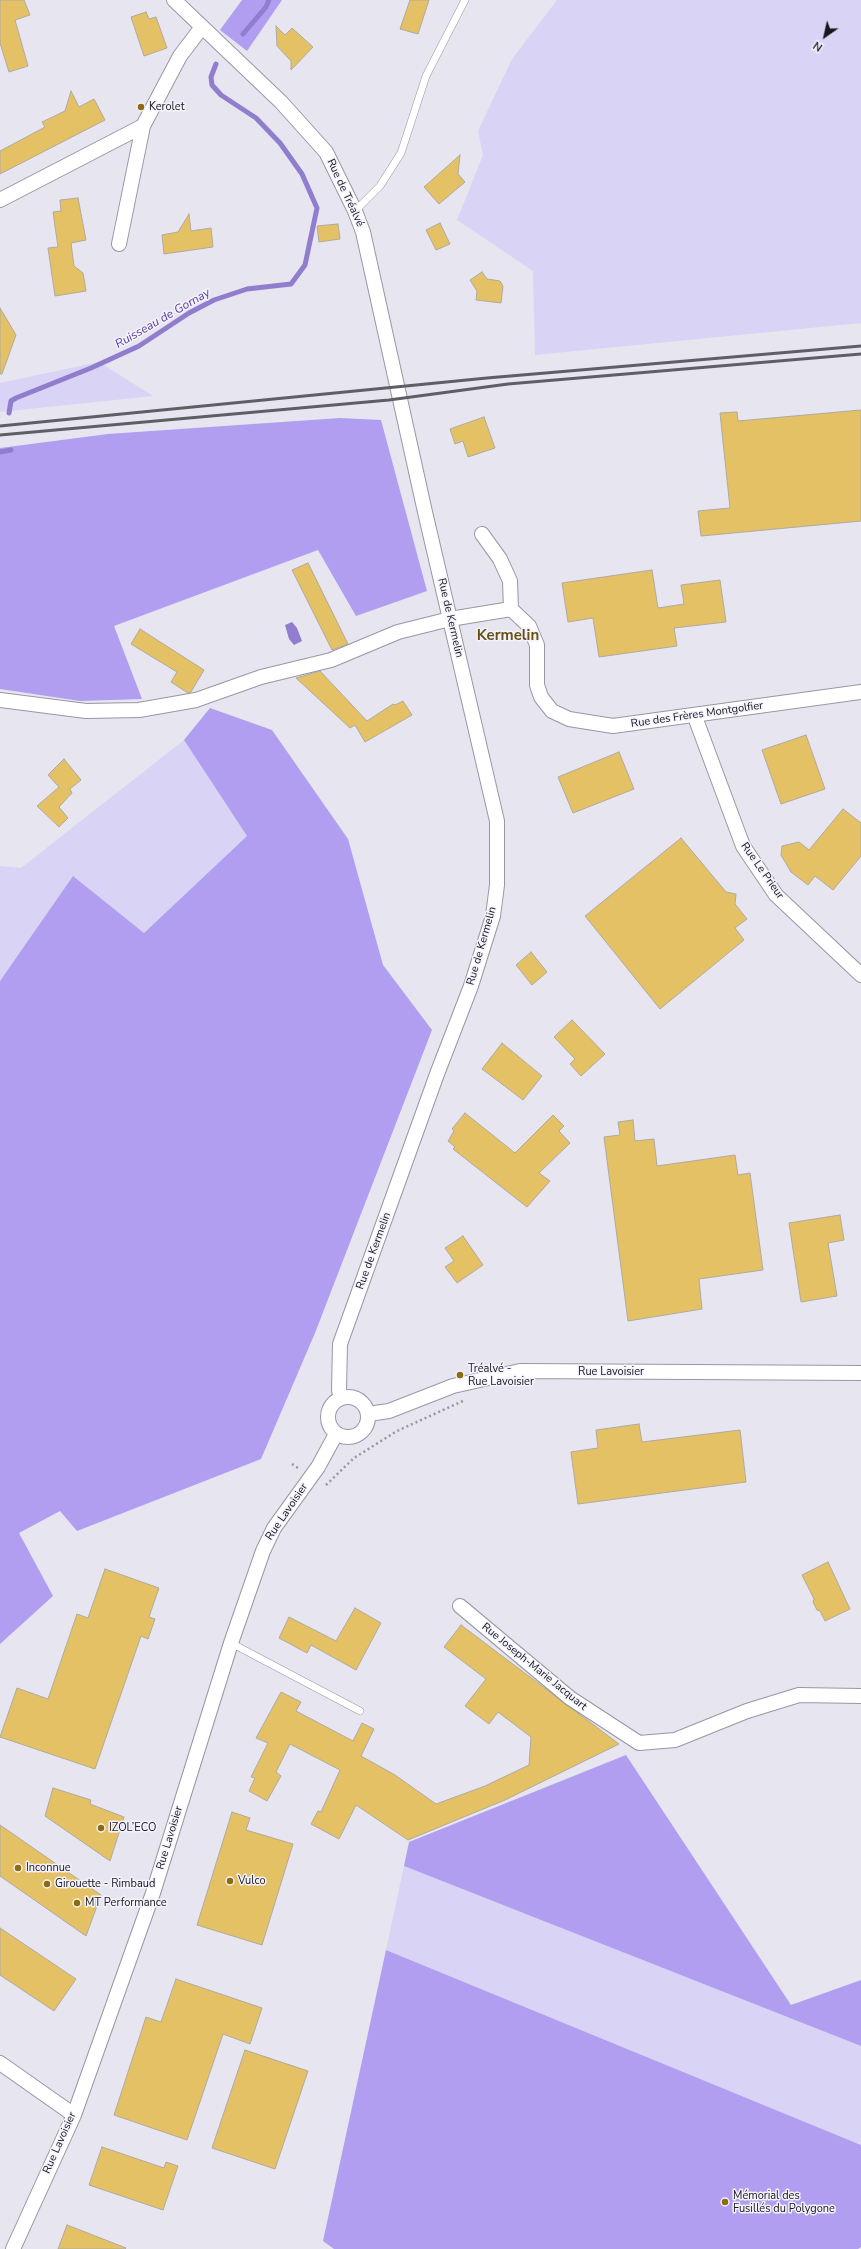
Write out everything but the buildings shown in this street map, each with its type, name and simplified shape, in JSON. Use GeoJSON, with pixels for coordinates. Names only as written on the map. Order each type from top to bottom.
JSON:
{"type":"FeatureCollection","features":[{"type":"Feature","properties":{"kind":"street","name":"Rue de Tréalvé"},"geometry":{"type":"LineString","coordinates":[[174,0],[281,102],[326,152],[355,210],[363,232],[402,410]]}},
{"type":"Feature","properties":{"kind":"street"},"geometry":{"type":"LineString","coordinates":[[119,244],[143,126],[180,56],[202,27]]}},
{"type":"Feature","properties":{"kind":"street"},"geometry":{"type":"LineString","coordinates":[[0,200],[143,126]]}},
{"type":"Feature","properties":{"kind":"street","name":"Rue de Kermelin"},"geometry":{"type":"LineString","coordinates":[[341,1398],[339,1390],[340,1344],[437,1074],[472,986],[493,916],[497,885],[497,822],[402,410]]}},
{"type":"Feature","properties":{"kind":"street"},"geometry":{"type":"LineString","coordinates":[[0,700],[86,711],[139,710],[189,701],[261,677],[330,660],[398,632],[450,619],[511,609],[510,581],[500,559],[482,534]]}},
{"type":"Feature","properties":{"kind":"street","name":"Rue des Frères Montgolfier"},"geometry":{"type":"LineString","coordinates":[[511,609],[529,626],[537,645],[537,685],[540,697],[552,711],[569,719],[613,726],[695,717],[861,692]]}},
{"type":"Feature","properties":{"kind":"street","name":"Rue Le Prieur"},"geometry":{"type":"LineString","coordinates":[[695,717],[742,846],[776,895],[861,976]]}},
{"type":"Feature","properties":{"kind":"street","name":"Rue Lavoisier"},"geometry":{"type":"LineString","coordinates":[[368,1414],[389,1411],[463,1384],[520,1371],[861,1373]]}},
{"type":"Feature","properties":{"kind":"street"},"geometry":{"type":"LineString","coordinates":[[341,1398],[353,1398],[360,1401],[368,1414],[367,1421],[360,1434],[348,1438],[336,1434],[328,1424],[327,1416],[333,1403],[341,1398]]}},
{"type":"Feature","properties":{"kind":"street","name":"Rue Lavoisier"},"geometry":{"type":"LineString","coordinates":[[12,2249],[74,2115],[153,1893],[231,1643],[263,1551],[274,1528],[318,1467],[336,1434]]}},
{"type":"Feature","properties":{"kind":"street","name":"Rue Joseph-Marie Jacquart"},"geometry":{"type":"LineString","coordinates":[[460,1606],[570,1698],[639,1743],[675,1740],[747,1711],[799,1696],[861,1696]]}},
{"type":"Feature","properties":{"kind":"street"},"geometry":{"type":"LineString","coordinates":[[0,2063],[74,2115]]}},
{"type":"Feature","properties":{"kind":"lane"},"geometry":{"type":"LineString","coordinates":[[355,210],[380,186],[401,153],[426,76],[465,0]]}},
{"type":"Feature","properties":{"kind":"lane"},"geometry":{"type":"LineString","coordinates":[[231,1643],[360,1711]]}},
{"type":"Feature","properties":{"kind":"path"},"geometry":{"type":"LineString","coordinates":[[326,1485],[354,1458],[397,1431],[419,1419],[460,1404],[466,1397],[463,1384]]}},
{"type":"Feature","properties":{"kind":"shaded area"},"geometry":{"type":"Polygon","coordinates":[[[242,0],[282,0],[247,51],[220,30],[242,0]]]}},
{"type":"Feature","properties":{"kind":"shaded area"},"geometry":{"type":"Polygon","coordinates":[[[557,0],[861,0],[861,323],[535,355],[533,271],[457,220],[483,155],[478,131],[512,59],[557,0]]]}},
{"type":"Feature","properties":{"kind":"shaded area"},"geometry":{"type":"Polygon","coordinates":[[[99,362],[153,396],[0,412],[0,383],[99,362]]]}},
{"type":"Feature","properties":{"kind":"shaded area"},"geometry":{"type":"Polygon","coordinates":[[[340,418],[381,420],[427,591],[356,616],[318,550],[114,626],[142,699],[80,701],[0,689],[0,448],[108,434],[340,418]]]}},
{"type":"Feature","properties":{"kind":"shaded area"},"geometry":{"type":"Polygon","coordinates":[[[292,622],[297,628],[302,641],[294,645],[289,639],[285,625],[292,622]]]}},
{"type":"Feature","properties":{"kind":"shaded area"},"geometry":{"type":"Polygon","coordinates":[[[210,708],[272,730],[348,839],[383,965],[432,1030],[315,1333],[261,1459],[77,1531],[60,1511],[19,1533],[53,1596],[0,1644],[0,981],[73,876],[144,933],[247,836],[184,740],[210,708]]]}},
{"type":"Feature","properties":{"kind":"shaded area"},"geometry":{"type":"Polygon","coordinates":[[[184,740],[247,836],[144,933],[73,876],[0,981],[0,866],[21,868],[184,740]]]}},
{"type":"Feature","properties":{"kind":"shaded area"},"geometry":{"type":"Polygon","coordinates":[[[626,1755],[791,2005],[861,1980],[861,2046],[404,1866],[409,1842],[626,1755]]]}},
{"type":"Feature","properties":{"kind":"shaded area"},"geometry":{"type":"Polygon","coordinates":[[[404,1866],[861,2046],[861,2145],[386,1950],[404,1866]]]}},
{"type":"Feature","properties":{"kind":"shaded area"},"geometry":{"type":"Polygon","coordinates":[[[386,1950],[861,2145],[861,2247],[858,2249],[334,2249],[323,2241],[386,1950]]]}},
{"type":"Feature","properties":{"kind":"waterway","name":"Ruisseau de Gornay"},"geometry":{"type":"LineString","coordinates":[[243,34],[266,7],[269,0]]}},
{"type":"Feature","properties":{"kind":"waterway","name":"Ruisseau de Gornay"},"geometry":{"type":"LineString","coordinates":[[9,413],[11,401],[16,398],[91,368],[139,346],[189,313],[214,300],[247,289],[291,284],[305,265],[317,208],[302,174],[280,143],[256,118],[221,95],[212,85],[211,77],[216,64]]}},
{"type":"Feature","properties":{"kind":"waterway","name":"Ruisseau de Gornay"},"geometry":{"type":"LineString","coordinates":[[0,452],[11,450]]}},
{"type":"Feature","properties":{"kind":"railway"},"geometry":{"type":"LineString","coordinates":[[0,426],[487,378],[861,346]]}},
{"type":"Feature","properties":{"kind":"railway"},"geometry":{"type":"LineString","coordinates":[[0,435],[389,400],[508,384],[861,354]]}},
{"type":"Feature","properties":{"kind":"place","name":"Kerolet"},"geometry":{"type":"Point","coordinates":[141,107]}},
{"type":"Feature","properties":{"kind":"place","name":"Tréalvé - Rue Lavoisier"},"geometry":{"type":"Point","coordinates":[460,1375]}},
{"type":"Feature","properties":{"kind":"place","name":"IZOL’ECO"},"geometry":{"type":"Point","coordinates":[101,1828]}},
{"type":"Feature","properties":{"kind":"place","name":"Inconnue"},"geometry":{"type":"Point","coordinates":[18,1868]}},
{"type":"Feature","properties":{"kind":"place","name":"Vulco"},"geometry":{"type":"Point","coordinates":[230,1881]}},
{"type":"Feature","properties":{"kind":"place","name":"Girouette - Rimbaud"},"geometry":{"type":"Point","coordinates":[47,1884]}},
{"type":"Feature","properties":{"kind":"place","name":"MT Performance"},"geometry":{"type":"Point","coordinates":[77,1903]}},
{"type":"Feature","properties":{"kind":"place","name":"Mémorial des Fusillés du Polygone"},"geometry":{"type":"Point","coordinates":[725,2202]}},
{"type":"Feature","properties":{"kind":"district","name":"Kermelin"},"geometry":{"type":"Point","coordinates":[508,636]}}]}
